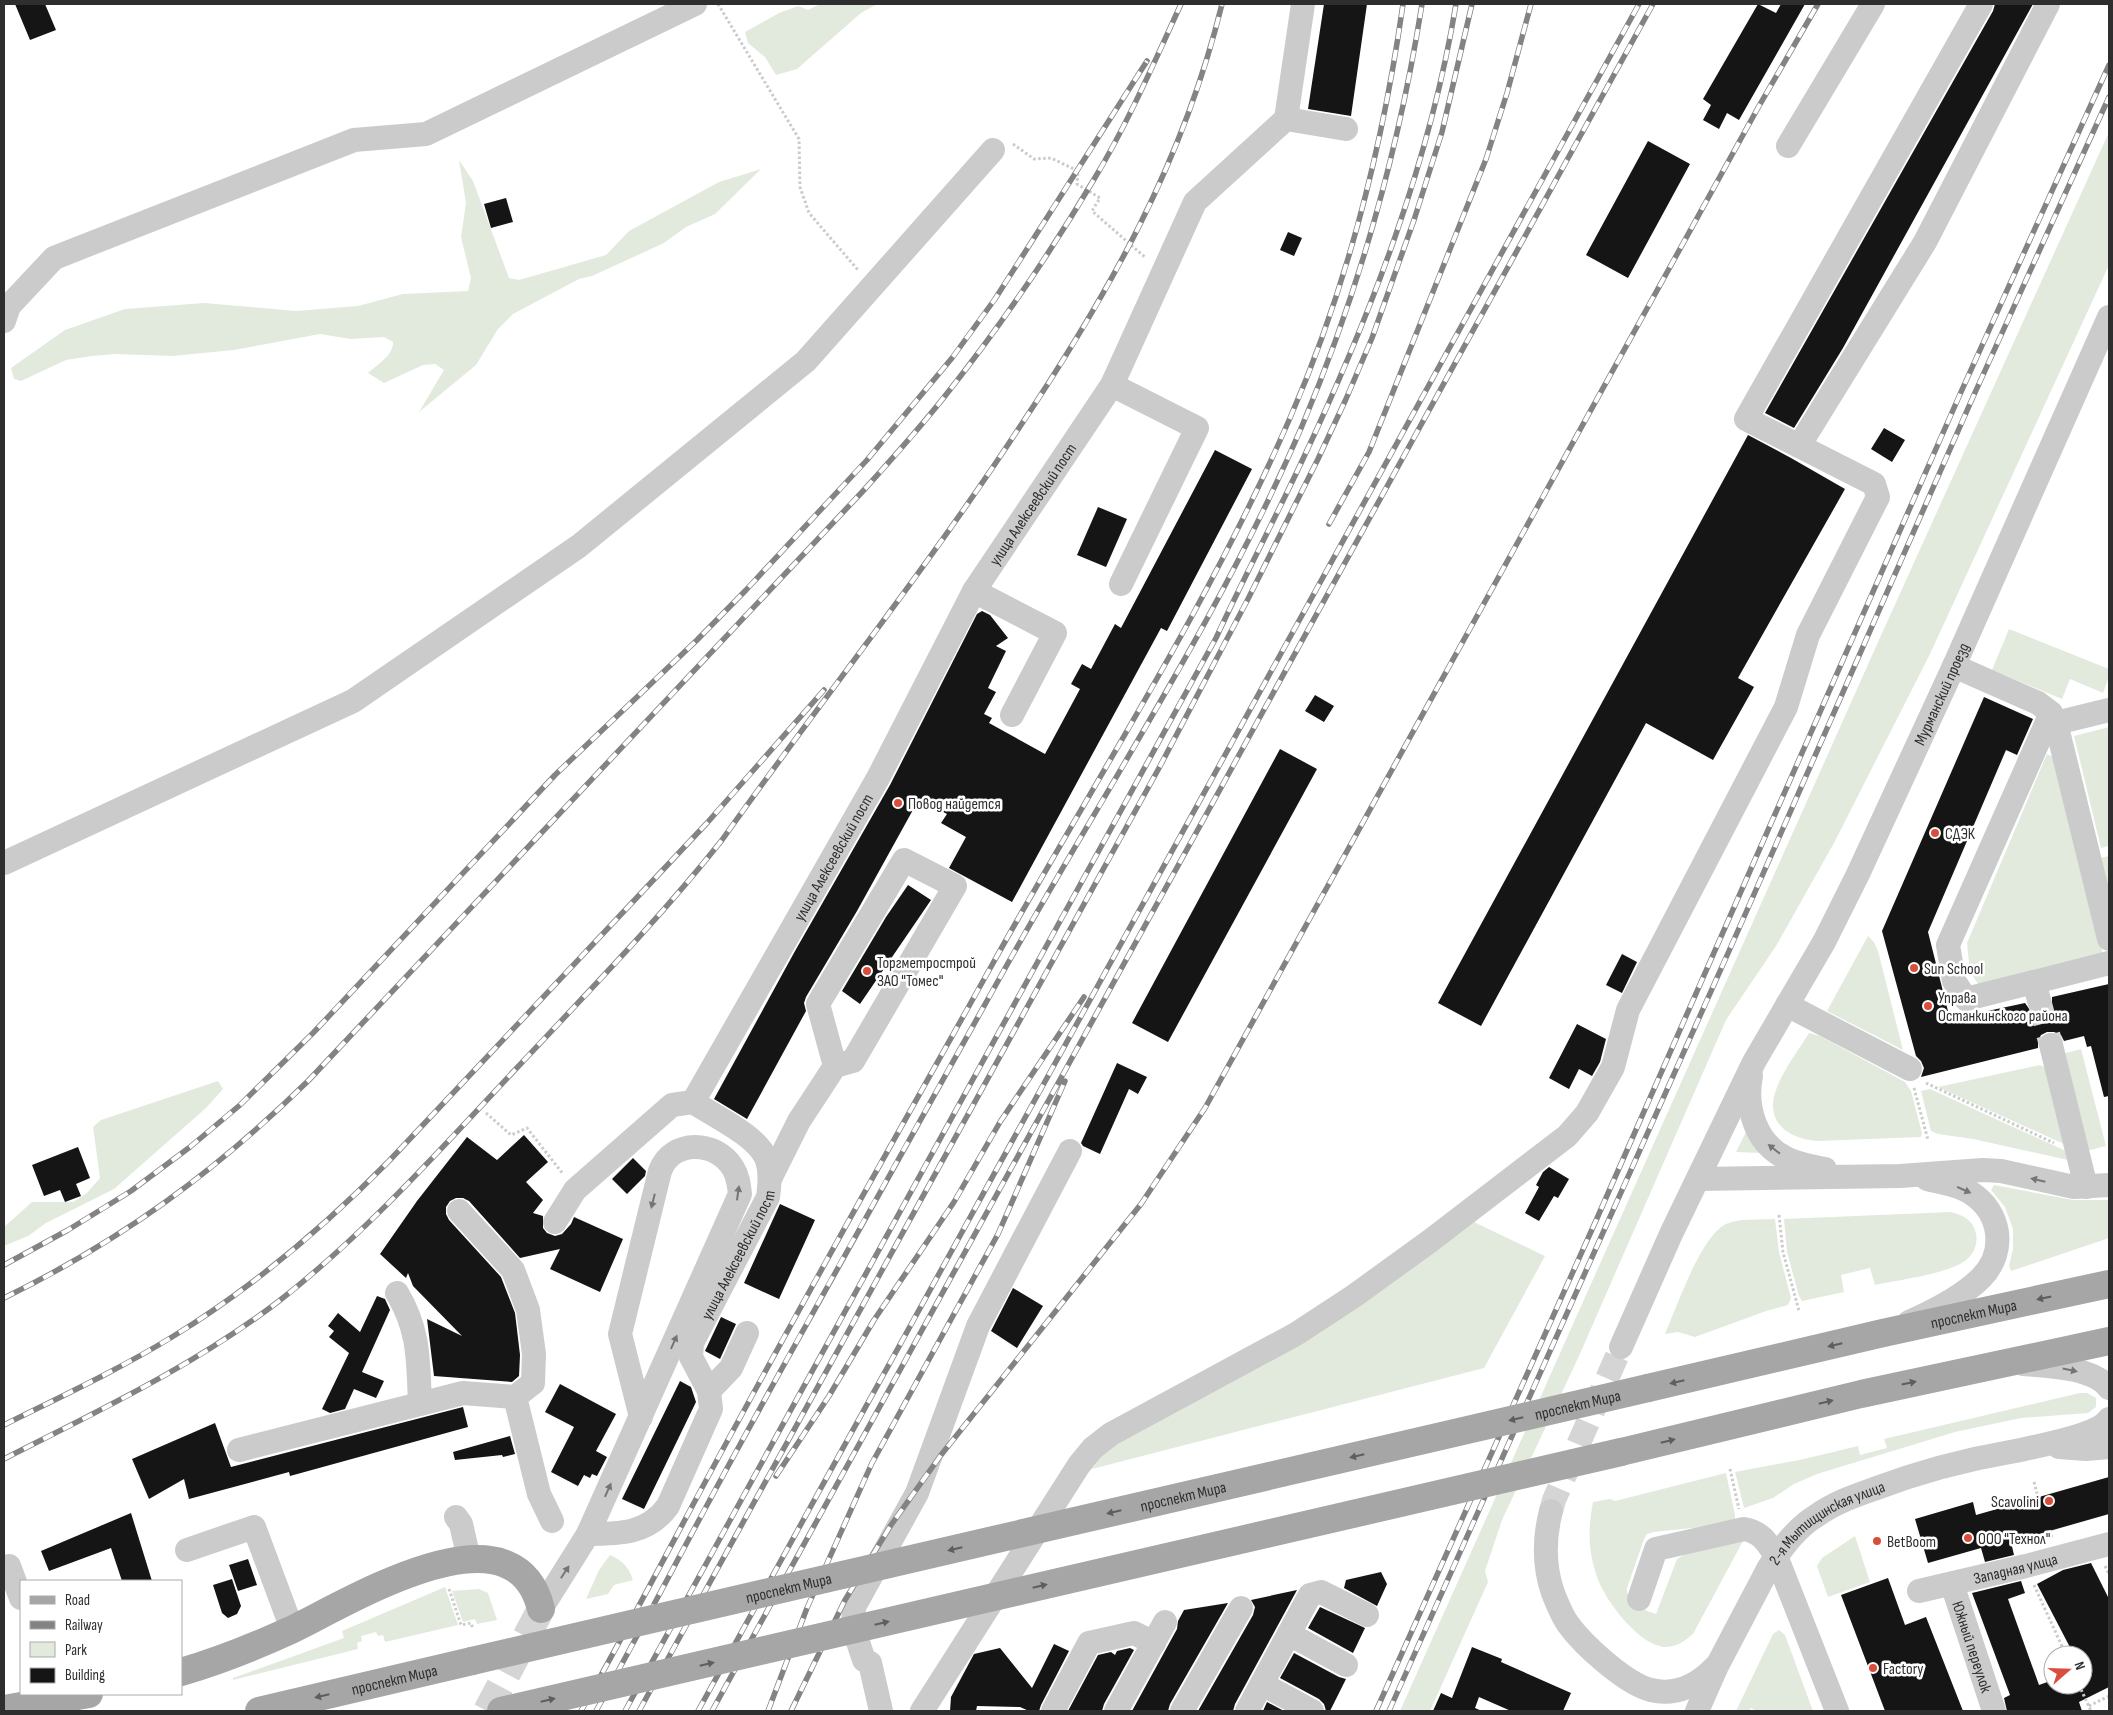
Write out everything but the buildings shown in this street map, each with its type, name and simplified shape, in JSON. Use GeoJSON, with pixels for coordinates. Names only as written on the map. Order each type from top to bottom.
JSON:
{"type":"FeatureCollection","features":[{"type":"Feature","properties":{"kind":"main road","name":"проспект Мира"},"geometry":{"type":"LineString","coordinates":[[259,1711],[1883,1333],[2103,1284]]}},
{"type":"Feature","properties":{"kind":"main road"},"geometry":{"type":"LineString","coordinates":[[501,1711],[1621,1452],[1861,1394],[2109,1341]]}},
{"type":"Feature","properties":{"kind":"main road"},"geometry":{"type":"LineString","coordinates":[[182,1672],[244,1650],[376,1588],[422,1569],[470,1559],[493,1561],[520,1574],[534,1591],[541,1610]]}},
{"type":"Feature","properties":{"kind":"main road"},"geometry":{"type":"LineString","coordinates":[[4,1708],[83,1695]]}},
{"type":"Feature","properties":{"kind":"street"},"geometry":{"type":"LineString","coordinates":[[4,321],[9,306],[54,258],[354,140],[426,134],[695,4]]}},
{"type":"Feature","properties":{"kind":"street"},"geometry":{"type":"LineString","coordinates":[[1303,4],[1286,119],[1346,129]]}},
{"type":"Feature","properties":{"kind":"street"},"geometry":{"type":"LineString","coordinates":[[1788,146],[1873,4]]}},
{"type":"Feature","properties":{"kind":"street"},"geometry":{"type":"LineString","coordinates":[[922,1711],[1079,1465],[1092,1448],[1139,1418],[1296,1334],[1354,1296],[1430,1241],[1567,1136],[1587,1113],[1613,1067],[1628,1010],[1786,707],[1808,635],[1878,497],[1874,484],[1746,419],[1981,4]]}},
{"type":"Feature","properties":{"kind":"street"},"geometry":{"type":"LineString","coordinates":[[1800,446],[1925,242],[2048,4]]}},
{"type":"Feature","properties":{"kind":"street","name":"улица Алексеевский пост"},"geometry":{"type":"LineString","coordinates":[[588,1534],[636,1531],[661,1515],[668,1506],[711,1409],[709,1391],[691,1357],[692,1343],[768,1197],[770,1179],[766,1158],[756,1142],[693,1102],[878,778],[974,591],[1112,385],[1195,202],[1286,119]]}},
{"type":"Feature","properties":{"kind":"street"},"geometry":{"type":"LineString","coordinates":[[4,863],[353,701],[579,546],[806,361],[993,150]]}},
{"type":"Feature","properties":{"kind":"street","name":"Мурманский проезд"},"geometry":{"type":"LineString","coordinates":[[1621,1347],[1671,1234],[1754,1062],[1840,911],[1954,666],[2109,319]]}},
{"type":"Feature","properties":{"kind":"street"},"geometry":{"type":"LineString","coordinates":[[1112,385],[1197,428],[1121,584]]}},
{"type":"Feature","properties":{"kind":"street"},"geometry":{"type":"LineString","coordinates":[[974,591],[1055,632],[1012,715]]}},
{"type":"Feature","properties":{"kind":"street"},"geometry":{"type":"LineString","coordinates":[[1954,666],[2038,703],[2054,718],[2109,939]]}},
{"type":"Feature","properties":{"kind":"street"},"geometry":{"type":"LineString","coordinates":[[2054,718],[2109,710]]}},
{"type":"Feature","properties":{"kind":"street"},"geometry":{"type":"LineString","coordinates":[[2054,718],[1948,946],[1954,981],[1966,999],[2036,991],[2109,963]]}},
{"type":"Feature","properties":{"kind":"street"},"geometry":{"type":"LineString","coordinates":[[770,1179],[799,1121],[835,1066],[853,1061],[955,886],[904,860],[818,1004],[835,1066]]}},
{"type":"Feature","properties":{"kind":"street"},"geometry":{"type":"LineString","coordinates":[[1787,1005],[1911,1073]]}},
{"type":"Feature","properties":{"kind":"street"},"geometry":{"type":"LineString","coordinates":[[2051,1044],[2086,1187]]}},
{"type":"Feature","properties":{"kind":"street"},"geometry":{"type":"LineString","coordinates":[[1754,1062],[1750,1084],[1750,1103],[1759,1133],[1768,1146],[1784,1157],[1797,1162],[1852,1176]]}},
{"type":"Feature","properties":{"kind":"street"},"geometry":{"type":"LineString","coordinates":[[555,1222],[575,1190],[672,1104],[693,1102]]}},
{"type":"Feature","properties":{"kind":"street"},"geometry":{"type":"LineString","coordinates":[[541,1610],[588,1534],[641,1417],[740,1194],[739,1180],[733,1167],[723,1156],[710,1149],[696,1147],[682,1149],[669,1155],[660,1171],[620,1334],[641,1417]]}},
{"type":"Feature","properties":{"kind":"street"},"geometry":{"type":"LineString","coordinates":[[881,1711],[870,1663],[864,1660],[853,1627],[854,1607],[917,1492],[978,1326],[1070,1151]]}},
{"type":"Feature","properties":{"kind":"street"},"geometry":{"type":"LineString","coordinates":[[1698,1179],[1900,1176],[1983,1170],[2001,1171],[2057,1184],[2086,1187],[2109,1185]]}},
{"type":"Feature","properties":{"kind":"street"},"geometry":{"type":"LineString","coordinates":[[1883,1333],[1923,1316],[1973,1285],[1991,1266],[1999,1239],[1996,1223],[1990,1211],[1981,1200],[1969,1191],[1954,1185],[1900,1176]]}},
{"type":"Feature","properties":{"kind":"street"},"geometry":{"type":"LineString","coordinates":[[239,1450],[463,1393],[515,1397],[533,1383],[534,1354],[528,1310],[513,1270],[459,1211]]}},
{"type":"Feature","properties":{"kind":"street"},"geometry":{"type":"LineString","coordinates":[[397,1293],[408,1312],[418,1348],[420,1404]]}},
{"type":"Feature","properties":{"kind":"street"},"geometry":{"type":"LineString","coordinates":[[709,1391],[731,1368],[747,1333]]}},
{"type":"Feature","properties":{"kind":"street"},"geometry":{"type":"LineString","coordinates":[[2004,1363],[2054,1367],[2086,1373],[2095,1376],[2109,1388]]}},
{"type":"Feature","properties":{"kind":"street"},"geometry":{"type":"LineString","coordinates":[[515,1397],[539,1494],[552,1521]]}},
{"type":"Feature","properties":{"kind":"street","name":"2-я Мытищинская улица"},"geometry":{"type":"LineString","coordinates":[[1697,1711],[1717,1666],[1776,1556],[1814,1516],[1849,1498],[1940,1467],[2044,1446],[2098,1428],[2109,1419]]}},
{"type":"Feature","properties":{"kind":"street","name":"2-я Мытищинская улица"},"geometry":{"type":"LineString","coordinates":[[2044,1446],[2086,1449],[2109,1447]]}},
{"type":"Feature","properties":{"kind":"street"},"geometry":{"type":"LineString","coordinates":[[1551,1511],[1546,1545],[1546,1566],[1553,1593],[1567,1623],[1582,1640],[1616,1670],[1649,1690],[1659,1701],[1694,1685],[1717,1666]]}},
{"type":"Feature","properties":{"kind":"street"},"geometry":{"type":"LineString","coordinates":[[456,1517],[460,1524],[470,1559]]}},
{"type":"Feature","properties":{"kind":"street"},"geometry":{"type":"LineString","coordinates":[[187,1550],[254,1527],[292,1629]]}},
{"type":"Feature","properties":{"kind":"street"},"geometry":{"type":"LineString","coordinates":[[1639,1599],[1656,1550],[1744,1529],[1754,1531],[1760,1535],[1776,1556],[1837,1711]]}},
{"type":"Feature","properties":{"kind":"street","name":"Западная улица"},"geometry":{"type":"LineString","coordinates":[[1920,1591],[2109,1544]]}},
{"type":"Feature","properties":{"kind":"street"},"geometry":{"type":"LineString","coordinates":[[9,1566],[20,1595]]}},
{"type":"Feature","properties":{"kind":"street","name":"Южный переулок"},"geometry":{"type":"LineString","coordinates":[[1952,1584],[1994,1711]]}},
{"type":"Feature","properties":{"kind":"street"},"geometry":{"type":"LineString","coordinates":[[1247,1711],[1310,1595],[1321,1592],[1368,1615]]}},
{"type":"Feature","properties":{"kind":"street"},"geometry":{"type":"LineString","coordinates":[[1182,1711],[1240,1608]]}},
{"type":"Feature","properties":{"kind":"street"},"geometry":{"type":"LineString","coordinates":[[1116,1711],[1165,1622]]}},
{"type":"Feature","properties":{"kind":"street"},"geometry":{"type":"LineString","coordinates":[[1053,1711],[1089,1643],[1134,1632],[1154,1643]]}},
{"type":"Feature","properties":{"kind":"street"},"geometry":{"type":"LineString","coordinates":[[1289,1634],[1346,1665]]}},
{"type":"Feature","properties":{"kind":"street"},"geometry":{"type":"LineString","coordinates":[[1262,1684],[1312,1711]]}},
{"type":"Feature","properties":{"kind":"path"},"geometry":{"type":"LineString","coordinates":[[718,4],[799,139],[800,187],[810,213],[871,286]]}},
{"type":"Feature","properties":{"kind":"path"},"geometry":{"type":"LineString","coordinates":[[993,150],[1015,144],[1034,159],[1052,158],[1078,171],[1078,184],[1100,198],[1092,211],[1144,256]]}},
{"type":"Feature","properties":{"kind":"path"},"geometry":{"type":"LineString","coordinates":[[1911,1073],[1928,1140]]}},
{"type":"Feature","properties":{"kind":"path"},"geometry":{"type":"LineString","coordinates":[[1911,1073],[2078,1153]]}},
{"type":"Feature","properties":{"kind":"path"},"geometry":{"type":"LineString","coordinates":[[486,1113],[511,1135],[527,1128],[575,1190]]}},
{"type":"Feature","properties":{"kind":"path"},"geometry":{"type":"LineString","coordinates":[[1779,1215],[1783,1252],[1799,1311]]}},
{"type":"Feature","properties":{"kind":"path"},"geometry":{"type":"LineString","coordinates":[[1730,1469],[1739,1509]]}},
{"type":"Feature","properties":{"kind":"path"},"geometry":{"type":"LineString","coordinates":[[2034,1482],[2038,1497]]}},
{"type":"Feature","properties":{"kind":"path"},"geometry":{"type":"LineString","coordinates":[[2026,1566],[2062,1645]]}},
{"type":"Feature","properties":{"kind":"path"},"geometry":{"type":"LineString","coordinates":[[451,1588],[448,1589],[461,1625],[471,1623],[473,1629]]}},
{"type":"Feature","properties":{"kind":"path"},"geometry":{"type":"LineString","coordinates":[[2084,1695],[2091,1711]]}},
{"type":"Feature","properties":{"kind":"path"},"geometry":{"type":"LineString","coordinates":[[2089,1706],[2109,1696]]}},
{"type":"Feature","properties":{"kind":"green space"},"geometry":{"type":"Polygon","coordinates":[[[820,4],[877,4],[861,13],[797,69],[776,75],[765,57],[748,43],[745,32],[779,13],[798,6],[808,10],[820,4]]]}},
{"type":"Feature","properties":{"kind":"green space"},"geometry":{"type":"Polygon","coordinates":[[[2109,132],[2109,265],[1930,654],[1834,843],[1776,946],[1726,1020],[1579,1356],[1502,1520],[1485,1571],[1488,1582],[1430,1711],[1400,1711],[1883,631],[2109,132]]]}},
{"type":"Feature","properties":{"kind":"green space"},"geometry":{"type":"Polygon","coordinates":[[[459,160],[473,181],[509,278],[519,280],[606,255],[629,231],[719,182],[761,169],[715,214],[686,227],[664,243],[592,276],[579,279],[513,314],[498,329],[476,365],[419,412],[444,370],[435,364],[423,365],[384,383],[368,373],[388,355],[393,347],[393,342],[384,337],[351,339],[320,334],[234,350],[172,356],[116,354],[92,356],[66,360],[21,381],[14,379],[11,368],[65,330],[125,309],[204,303],[296,311],[358,306],[403,294],[468,291],[471,278],[461,237],[466,203],[459,160]]]}},
{"type":"Feature","properties":{"kind":"green space"},"geometry":{"type":"Polygon","coordinates":[[[2009,629],[2109,669],[2109,677],[2103,693],[2070,679],[2062,699],[1992,670],[2009,629]]]}},
{"type":"Feature","properties":{"kind":"green space"},"geometry":{"type":"Polygon","coordinates":[[[2109,727],[2109,846],[2101,848],[2074,736],[2109,727]]]}},
{"type":"Feature","properties":{"kind":"green space"},"geometry":{"type":"Polygon","coordinates":[[[2047,754],[2055,758],[2103,954],[1979,985],[1970,972],[1967,943],[2047,754]]]}},
{"type":"Feature","properties":{"kind":"green space"},"geometry":{"type":"Polygon","coordinates":[[[2109,856],[2109,896],[2100,858],[2109,856]]]}},
{"type":"Feature","properties":{"kind":"green space"},"geometry":{"type":"Polygon","coordinates":[[[1868,936],[1874,942],[1878,951],[1903,1050],[1827,1011],[1868,936]]]}},
{"type":"Feature","properties":{"kind":"green space"},"geometry":{"type":"Polygon","coordinates":[[[1809,1033],[1820,1036],[1905,1082],[1911,1091],[1922,1133],[1921,1137],[1817,1141],[1797,1137],[1782,1127],[1776,1120],[1773,1111],[1776,1090],[1787,1068],[1809,1033]]]}},
{"type":"Feature","properties":{"kind":"green space"},"geometry":{"type":"Polygon","coordinates":[[[2081,1049],[2106,1146],[2086,1151],[2062,1054],[2081,1049]]]}},
{"type":"Feature","properties":{"kind":"green space"},"geometry":{"type":"Polygon","coordinates":[[[2040,1065],[2046,1068],[2064,1144],[1938,1087],[2040,1065]]]}},
{"type":"Feature","properties":{"kind":"green space"},"geometry":{"type":"Polygon","coordinates":[[[218,1081],[223,1089],[206,1108],[114,1189],[46,1223],[28,1236],[4,1246],[4,1227],[32,1202],[73,1202],[87,1193],[100,1178],[93,1127],[101,1120],[218,1081]]]}},
{"type":"Feature","properties":{"kind":"green space"},"geometry":{"type":"Polygon","coordinates":[[[1930,1089],[2066,1151],[2068,1160],[1931,1131],[1921,1091],[1930,1089]]]}},
{"type":"Feature","properties":{"kind":"green space"},"geometry":{"type":"Polygon","coordinates":[[[1747,1130],[1762,1153],[1736,1152],[1747,1130]]]}},
{"type":"Feature","properties":{"kind":"green space"},"geometry":{"type":"Polygon","coordinates":[[[1994,1185],[2073,1200],[2109,1200],[2109,1238],[2011,1271],[2009,1266],[2013,1249],[2013,1229],[2005,1207],[1991,1190],[1994,1185]]]}},
{"type":"Feature","properties":{"kind":"green space"},"geometry":{"type":"Polygon","coordinates":[[[1951,1212],[1964,1217],[1970,1222],[1975,1229],[1976,1238],[1976,1245],[1971,1255],[1957,1266],[1935,1273],[1875,1285],[1870,1268],[1841,1275],[1844,1292],[1802,1301],[1799,1296],[1787,1252],[1784,1219],[1951,1212]]]}},
{"type":"Feature","properties":{"kind":"green space"},"geometry":{"type":"Polygon","coordinates":[[[1775,1219],[1779,1252],[1791,1298],[1788,1305],[1695,1337],[1678,1332],[1665,1334],[1698,1257],[1716,1231],[1726,1224],[1737,1221],[1775,1219]]]}},
{"type":"Feature","properties":{"kind":"green space"},"geometry":{"type":"Polygon","coordinates":[[[1472,1221],[1545,1256],[1484,1368],[1092,1469],[1105,1452],[1123,1439],[1472,1221]]]}},
{"type":"Feature","properties":{"kind":"green space"},"geometry":{"type":"Polygon","coordinates":[[[2080,1393],[2087,1393],[2096,1398],[2096,1407],[2088,1413],[2021,1418],[1955,1432],[1817,1474],[1794,1484],[1773,1498],[1744,1508],[1735,1472],[1804,1459],[1858,1446],[1860,1455],[1887,1448],[1884,1439],[2080,1393]]]}},
{"type":"Feature","properties":{"kind":"green space"},"geometry":{"type":"Polygon","coordinates":[[[1726,1473],[1735,1515],[1735,1519],[1729,1524],[1654,1532],[1647,1534],[1644,1539],[1627,1588],[1632,1603],[1656,1614],[1677,1559],[1685,1554],[1743,1541],[1693,1634],[1677,1645],[1665,1647],[1655,1644],[1644,1638],[1623,1619],[1600,1584],[1593,1565],[1590,1548],[1590,1521],[1593,1502],[1610,1499],[1615,1501],[1726,1473]]]}},
{"type":"Feature","properties":{"kind":"green space"},"geometry":{"type":"Polygon","coordinates":[[[1855,1536],[1870,1582],[1828,1597],[1817,1566],[1822,1558],[1855,1536]]]}},
{"type":"Feature","properties":{"kind":"green space"},"geometry":{"type":"Polygon","coordinates":[[[610,1555],[624,1564],[633,1580],[614,1585],[608,1594],[586,1599],[599,1570],[610,1555]]]}},
{"type":"Feature","properties":{"kind":"green space"},"geometry":{"type":"Polygon","coordinates":[[[445,1587],[458,1625],[385,1642],[383,1635],[378,1636],[376,1632],[361,1636],[362,1641],[357,1643],[358,1649],[233,1680],[233,1678],[344,1638],[342,1631],[445,1587]]]}},
{"type":"Feature","properties":{"kind":"green space"},"geometry":{"type":"Polygon","coordinates":[[[479,1589],[488,1593],[497,1620],[477,1624],[475,1619],[463,1622],[452,1591],[479,1589]]]}},
{"type":"Feature","properties":{"kind":"green space"},"geometry":{"type":"Polygon","coordinates":[[[1779,1630],[1785,1635],[1813,1711],[1757,1711],[1751,1708],[1749,1711],[1736,1711],[1773,1634],[1779,1630]]]}},
{"type":"Feature","properties":{"kind":"tunnel"},"geometry":{"type":"LineString","coordinates":[[2039,1000],[2051,1045]]}},
{"type":"Feature","properties":{"kind":"tunnel"},"geometry":{"type":"LineString","coordinates":[[1551,1511],[1554,1500],[1621,1347]]}},
{"type":"Feature","properties":{"kind":"tunnel"},"geometry":{"type":"LineString","coordinates":[[487,1711],[541,1609]]}},
{"type":"Feature","properties":{"kind":"railway"},"geometry":{"type":"LineString","coordinates":[[4,1298],[88,1253],[127,1228],[202,1175],[273,1114],[308,1081],[863,491],[945,396],[1004,318],[1041,264],[1076,209],[1117,138],[1140,94],[1181,4]]}},
{"type":"Feature","properties":{"kind":"railway"},"geometry":{"type":"LineString","coordinates":[[4,1459],[110,1405],[179,1367],[247,1324],[311,1275],[371,1220],[429,1162],[672,900],[722,840],[910,584],[984,481],[1052,378],[1140,225],[1186,118],[1206,62],[1222,4]]}},
{"type":"Feature","properties":{"kind":"railway"},"geometry":{"type":"LineString","coordinates":[[581,1711],[866,1190],[1030,897],[1186,627],[1258,489],[1310,368],[1346,267],[1385,110],[1403,4]]}},
{"type":"Feature","properties":{"kind":"railway"},"geometry":{"type":"LineString","coordinates":[[596,1711],[769,1391],[998,981],[1196,638],[1234,569],[1269,498],[1323,375],[1359,271],[1375,219],[1402,112],[1422,4]]}},
{"type":"Feature","properties":{"kind":"railway"},"geometry":{"type":"LineString","coordinates":[[625,1711],[1216,638],[1281,506],[1351,351],[1395,238],[1431,122],[1456,4]]}},
{"type":"Feature","properties":{"kind":"railway"},"geometry":{"type":"LineString","coordinates":[[639,1711],[1159,768],[1248,599],[1318,459],[1372,338],[1414,220],[1442,132],[1472,4]]}},
{"type":"Feature","properties":{"kind":"railway"},"geometry":{"type":"LineString","coordinates":[[1329,524],[1369,452],[1486,159],[1507,93],[1531,4]]}},
{"type":"Feature","properties":{"kind":"railway"},"geometry":{"type":"LineString","coordinates":[[698,1711],[1639,4]]}},
{"type":"Feature","properties":{"kind":"railway"},"geometry":{"type":"LineString","coordinates":[[712,1711],[1653,4]]}},
{"type":"Feature","properties":{"kind":"railway"},"geometry":{"type":"LineString","coordinates":[[791,1711],[845,1600],[891,1525],[941,1455],[1141,1204],[1205,1108],[1759,106],[1818,4]]}},
{"type":"Feature","properties":{"kind":"railway"},"geometry":{"type":"LineString","coordinates":[[4,1265],[68,1230],[131,1191],[190,1147],[240,1105],[314,1032],[555,775],[697,640],[746,590],[867,460],[952,358],[995,299],[1147,61]]}},
{"type":"Feature","properties":{"kind":"railway"},"geometry":{"type":"LineString","coordinates":[[1376,1711],[1598,1216],[1961,392],[2109,65]]}},
{"type":"Feature","properties":{"kind":"railway"},"geometry":{"type":"LineString","coordinates":[[1389,1711],[1729,951],[1973,397],[2109,97]]}},
{"type":"Feature","properties":{"kind":"railway"},"geometry":{"type":"LineString","coordinates":[[4,1425],[131,1361],[202,1318],[286,1256],[338,1210],[389,1161],[707,823],[824,690]]}},
{"type":"Feature","properties":{"kind":"railway"},"geometry":{"type":"LineString","coordinates":[[776,1476],[829,1396],[874,1320],[954,1202],[1000,1122],[1084,997]]}},
{"type":"Feature","properties":{"kind":"railway"},"geometry":{"type":"LineString","coordinates":[[768,1711],[807,1608],[872,1463],[998,1234],[1065,1081]]}},
{"type":"Feature","properties":{"kind":"place","name":"Повод найдется"},"geometry":{"type":"Point","coordinates":[898,803]}},
{"type":"Feature","properties":{"kind":"place","name":"СДЭК"},"geometry":{"type":"Point","coordinates":[1935,833]}},
{"type":"Feature","properties":{"kind":"place","name":"Sun School"},"geometry":{"type":"Point","coordinates":[1914,968]}},
{"type":"Feature","properties":{"kind":"place","name":"Торгметрострой ЗАО \"Томес\""},"geometry":{"type":"Point","coordinates":[867,971]}},
{"type":"Feature","properties":{"kind":"place","name":"Управа Останкинского района"},"geometry":{"type":"Point","coordinates":[1928,1006]}},
{"type":"Feature","properties":{"kind":"place","name":"Scavolini"},"geometry":{"type":"Point","coordinates":[2049,1501]}},
{"type":"Feature","properties":{"kind":"place","name":"ООО \"Технол\""},"geometry":{"type":"Point","coordinates":[1968,1538]}},
{"type":"Feature","properties":{"kind":"place","name":"BetBoom"},"geometry":{"type":"Point","coordinates":[1877,1541]}},
{"type":"Feature","properties":{"kind":"place","name":"Factory"},"geometry":{"type":"Point","coordinates":[1873,1668]}}]}
